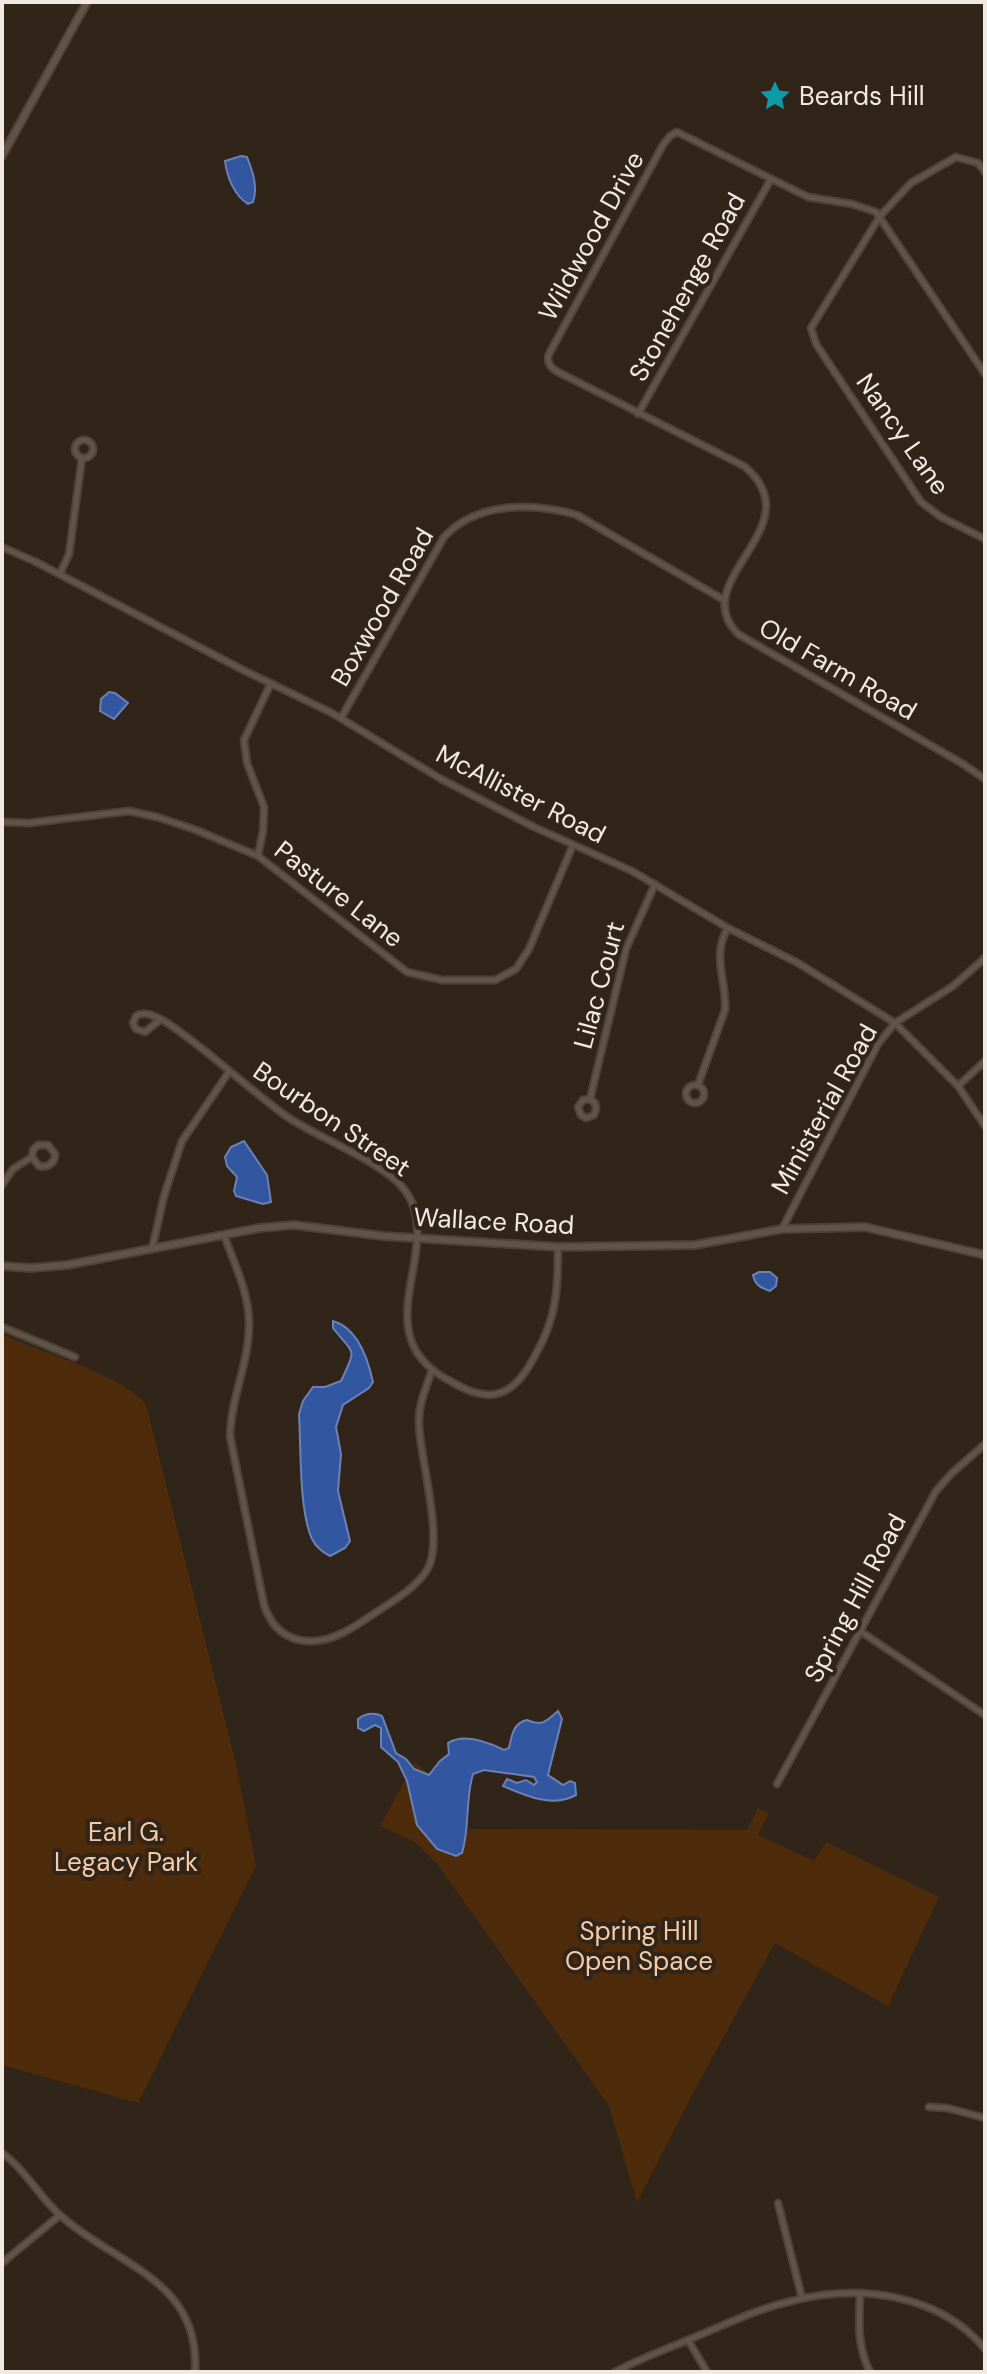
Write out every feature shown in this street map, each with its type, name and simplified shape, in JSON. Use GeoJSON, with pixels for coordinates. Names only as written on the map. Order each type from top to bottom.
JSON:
{"type":"FeatureCollection","features":[{"type":"Feature","properties":{"kind":"street"},"geometry":{"type":"LineString","coordinates":[[2,156],[87,2]]}},
{"type":"Feature","properties":{"kind":"street","name":"Wildwood Drive"},"geometry":{"type":"LineString","coordinates":[[638,414],[554,370],[548,361],[549,354],[663,145],[673,133],[684,134],[771,179]]}},
{"type":"Feature","properties":{"kind":"street"},"geometry":{"type":"LineString","coordinates":[[880,216],[916,179],[952,158],[961,156],[978,163],[985,172]]}},
{"type":"Feature","properties":{"kind":"street"},"geometry":{"type":"LineString","coordinates":[[771,179],[808,197],[864,206],[880,216],[985,374]]}},
{"type":"Feature","properties":{"kind":"street","name":"Stonehenge Road"},"geometry":{"type":"LineString","coordinates":[[638,414],[771,179]]}},
{"type":"Feature","properties":{"kind":"street","name":"Nancy Lane"},"geometry":{"type":"LineString","coordinates":[[880,216],[811,328],[816,344],[921,502],[935,514],[985,539]]}},
{"type":"Feature","properties":{"kind":"street"},"geometry":{"type":"LineString","coordinates":[[638,414],[744,466],[767,496],[765,517],[729,585],[724,601]]}},
{"type":"Feature","properties":{"kind":"street"},"geometry":{"type":"LineString","coordinates":[[60,574],[69,554],[82,458]]}},
{"type":"Feature","properties":{"kind":"street","name":"Boxwood Road"},"geometry":{"type":"LineString","coordinates":[[341,718],[444,537],[461,521],[483,511],[506,508],[554,510],[577,515],[724,601]]}},
{"type":"Feature","properties":{"kind":"street","name":"McAllister Road"},"geometry":{"type":"LineString","coordinates":[[2,547],[341,718],[441,779],[632,871],[728,928],[798,963],[895,1023],[958,1086],[985,1126]]}},
{"type":"Feature","properties":{"kind":"street","name":"Old Farm Road"},"geometry":{"type":"LineString","coordinates":[[724,601],[729,623],[744,639],[985,779]]}},
{"type":"Feature","properties":{"kind":"street"},"geometry":{"type":"LineString","coordinates":[[258,856],[264,807],[247,763],[244,740],[271,683]]}},
{"type":"Feature","properties":{"kind":"street","name":"Pasture Lane"},"geometry":{"type":"LineString","coordinates":[[2,822],[29,823],[134,811],[196,830],[258,856],[407,972],[430,979],[483,981],[507,976],[524,960],[573,845]]}},
{"type":"Feature","properties":{"kind":"street","name":"Lilac Court"},"geometry":{"type":"LineString","coordinates":[[590,1099],[626,949],[655,884]]}},
{"type":"Feature","properties":{"kind":"street"},"geometry":{"type":"LineString","coordinates":[[698,1085],[725,1010],[719,952],[728,928]]}},
{"type":"Feature","properties":{"kind":"street","name":"Ministerial Road"},"geometry":{"type":"LineString","coordinates":[[782,1229],[878,1044],[895,1023],[953,986],[985,958]]}},
{"type":"Feature","properties":{"kind":"street"},"geometry":{"type":"LineString","coordinates":[[143,1013],[161,1019],[145,1032],[138,1031],[133,1023],[136,1016],[143,1013]]}},
{"type":"Feature","properties":{"kind":"street","name":"Bourbon Street"},"geometry":{"type":"LineString","coordinates":[[161,1019],[288,1117],[403,1187],[417,1219],[417,1238]]}},
{"type":"Feature","properties":{"kind":"street"},"geometry":{"type":"LineString","coordinates":[[958,1086],[985,1061]]}},
{"type":"Feature","properties":{"kind":"street"},"geometry":{"type":"LineString","coordinates":[[151,1250],[182,1141],[229,1072]]}},
{"type":"Feature","properties":{"kind":"street"},"geometry":{"type":"LineString","coordinates":[[2,1185],[13,1169],[32,1157],[35,1147],[48,1145],[55,1154],[53,1162],[47,1167],[39,1166],[32,1157]]}},
{"type":"Feature","properties":{"kind":"street","name":"Wallace Road"},"geometry":{"type":"LineString","coordinates":[[2,1266],[49,1267],[259,1228],[294,1225],[417,1238],[558,1247],[695,1245],[782,1229],[877,1228],[985,1255]]}},
{"type":"Feature","properties":{"kind":"street"},"geometry":{"type":"LineString","coordinates":[[224,1235],[246,1301],[249,1325],[231,1412],[230,1436],[264,1605],[274,1626],[283,1634],[294,1639],[318,1641],[340,1634],[400,1596],[432,1561],[434,1537],[419,1424],[422,1401],[432,1370]]}},
{"type":"Feature","properties":{"kind":"street"},"geometry":{"type":"LineString","coordinates":[[417,1238],[407,1321],[413,1344],[432,1370],[466,1389],[488,1395],[500,1393],[519,1379],[552,1322],[558,1247]]}},
{"type":"Feature","properties":{"kind":"street"},"geometry":{"type":"LineString","coordinates":[[2,1327],[75,1357]]}},
{"type":"Feature","properties":{"kind":"street","name":"Spring Hill Road"},"geometry":{"type":"LineString","coordinates":[[777,1784],[936,1491],[985,1444]]}},
{"type":"Feature","properties":{"kind":"street"},"geometry":{"type":"LineString","coordinates":[[860,1631],[985,1715]]}},
{"type":"Feature","properties":{"kind":"street"},"geometry":{"type":"LineString","coordinates":[[929,2107],[947,2108],[985,2118]]}},
{"type":"Feature","properties":{"kind":"street"},"geometry":{"type":"LineString","coordinates":[[2,2153],[22,2170],[60,2215],[91,2239],[146,2272],[168,2291],[190,2329],[195,2372]]}},
{"type":"Feature","properties":{"kind":"street"},"geometry":{"type":"LineString","coordinates":[[778,2203],[802,2298]]}},
{"type":"Feature","properties":{"kind":"street"},"geometry":{"type":"LineString","coordinates":[[2,2263],[60,2215]]}},
{"type":"Feature","properties":{"kind":"street"},"geometry":{"type":"LineString","coordinates":[[860,2295],[858,2336],[861,2353],[870,2372]]}},
{"type":"Feature","properties":{"kind":"street"},"geometry":{"type":"LineString","coordinates":[[615,2372],[759,2311],[802,2298],[860,2295],[902,2298],[925,2305],[956,2322],[985,2349]]}},
{"type":"Feature","properties":{"kind":"street"},"geometry":{"type":"LineString","coordinates":[[688,2340],[707,2372]]}},
{"type":"Feature","properties":{"kind":"green space","name":"Earl G. Legacy Park"},"geometry":{"type":"Polygon","coordinates":[[[2,1334],[101,1374],[136,1394],[146,1405],[236,1764],[256,1866],[138,2103],[2,2065],[2,1334]]]}},
{"type":"Feature","properties":{"kind":"green space","name":"Spring Hill Open Space"},"geometry":{"type":"Polygon","coordinates":[[[415,1762],[448,1792],[455,1829],[747,1830],[758,1808],[769,1813],[758,1835],[814,1861],[826,1842],[939,1897],[888,2006],[775,1943],[637,2202],[609,2106],[438,1865],[415,1842],[380,1826],[415,1762]]]}},
{"type":"Feature","properties":{"kind":"water"},"geometry":{"type":"Polygon","coordinates":[[[247,157],[254,180],[253,202],[248,204],[232,185],[225,161],[247,157]]]}},
{"type":"Feature","properties":{"kind":"water"},"geometry":{"type":"Polygon","coordinates":[[[109,692],[128,703],[114,719],[100,711],[101,699],[109,692]]]}},
{"type":"Feature","properties":{"kind":"water"},"geometry":{"type":"Polygon","coordinates":[[[244,1141],[267,1175],[271,1202],[263,1204],[236,1196],[237,1177],[227,1166],[225,1157],[231,1147],[244,1141]]]}},
{"type":"Feature","properties":{"kind":"water"},"geometry":{"type":"Polygon","coordinates":[[[770,1272],[777,1278],[776,1286],[770,1291],[759,1286],[753,1275],[770,1272]]]}},
{"type":"Feature","properties":{"kind":"water"},"geometry":{"type":"Polygon","coordinates":[[[333,1321],[355,1337],[365,1354],[373,1382],[343,1405],[336,1427],[341,1454],[338,1491],[350,1541],[345,1548],[330,1556],[315,1544],[308,1527],[303,1496],[299,1414],[303,1401],[313,1387],[325,1387],[341,1381],[350,1362],[351,1352],[333,1328],[333,1321]]]}},
{"type":"Feature","properties":{"kind":"water"},"geometry":{"type":"Polygon","coordinates":[[[558,1711],[562,1719],[548,1775],[563,1785],[570,1781],[575,1783],[576,1795],[548,1801],[503,1786],[507,1779],[517,1783],[526,1780],[534,1785],[537,1782],[534,1777],[484,1770],[473,1774],[462,1853],[456,1856],[437,1849],[417,1825],[407,1781],[398,1762],[381,1747],[381,1728],[375,1725],[364,1731],[358,1728],[358,1719],[364,1715],[382,1716],[396,1753],[414,1769],[429,1775],[449,1754],[448,1743],[454,1740],[469,1739],[504,1750],[509,1748],[519,1724],[527,1720],[544,1722],[558,1711]]]}},
{"type":"Feature","properties":{"kind":"place","name":"Beards Hill"},"geometry":{"type":"Point","coordinates":[775,96]}}]}
